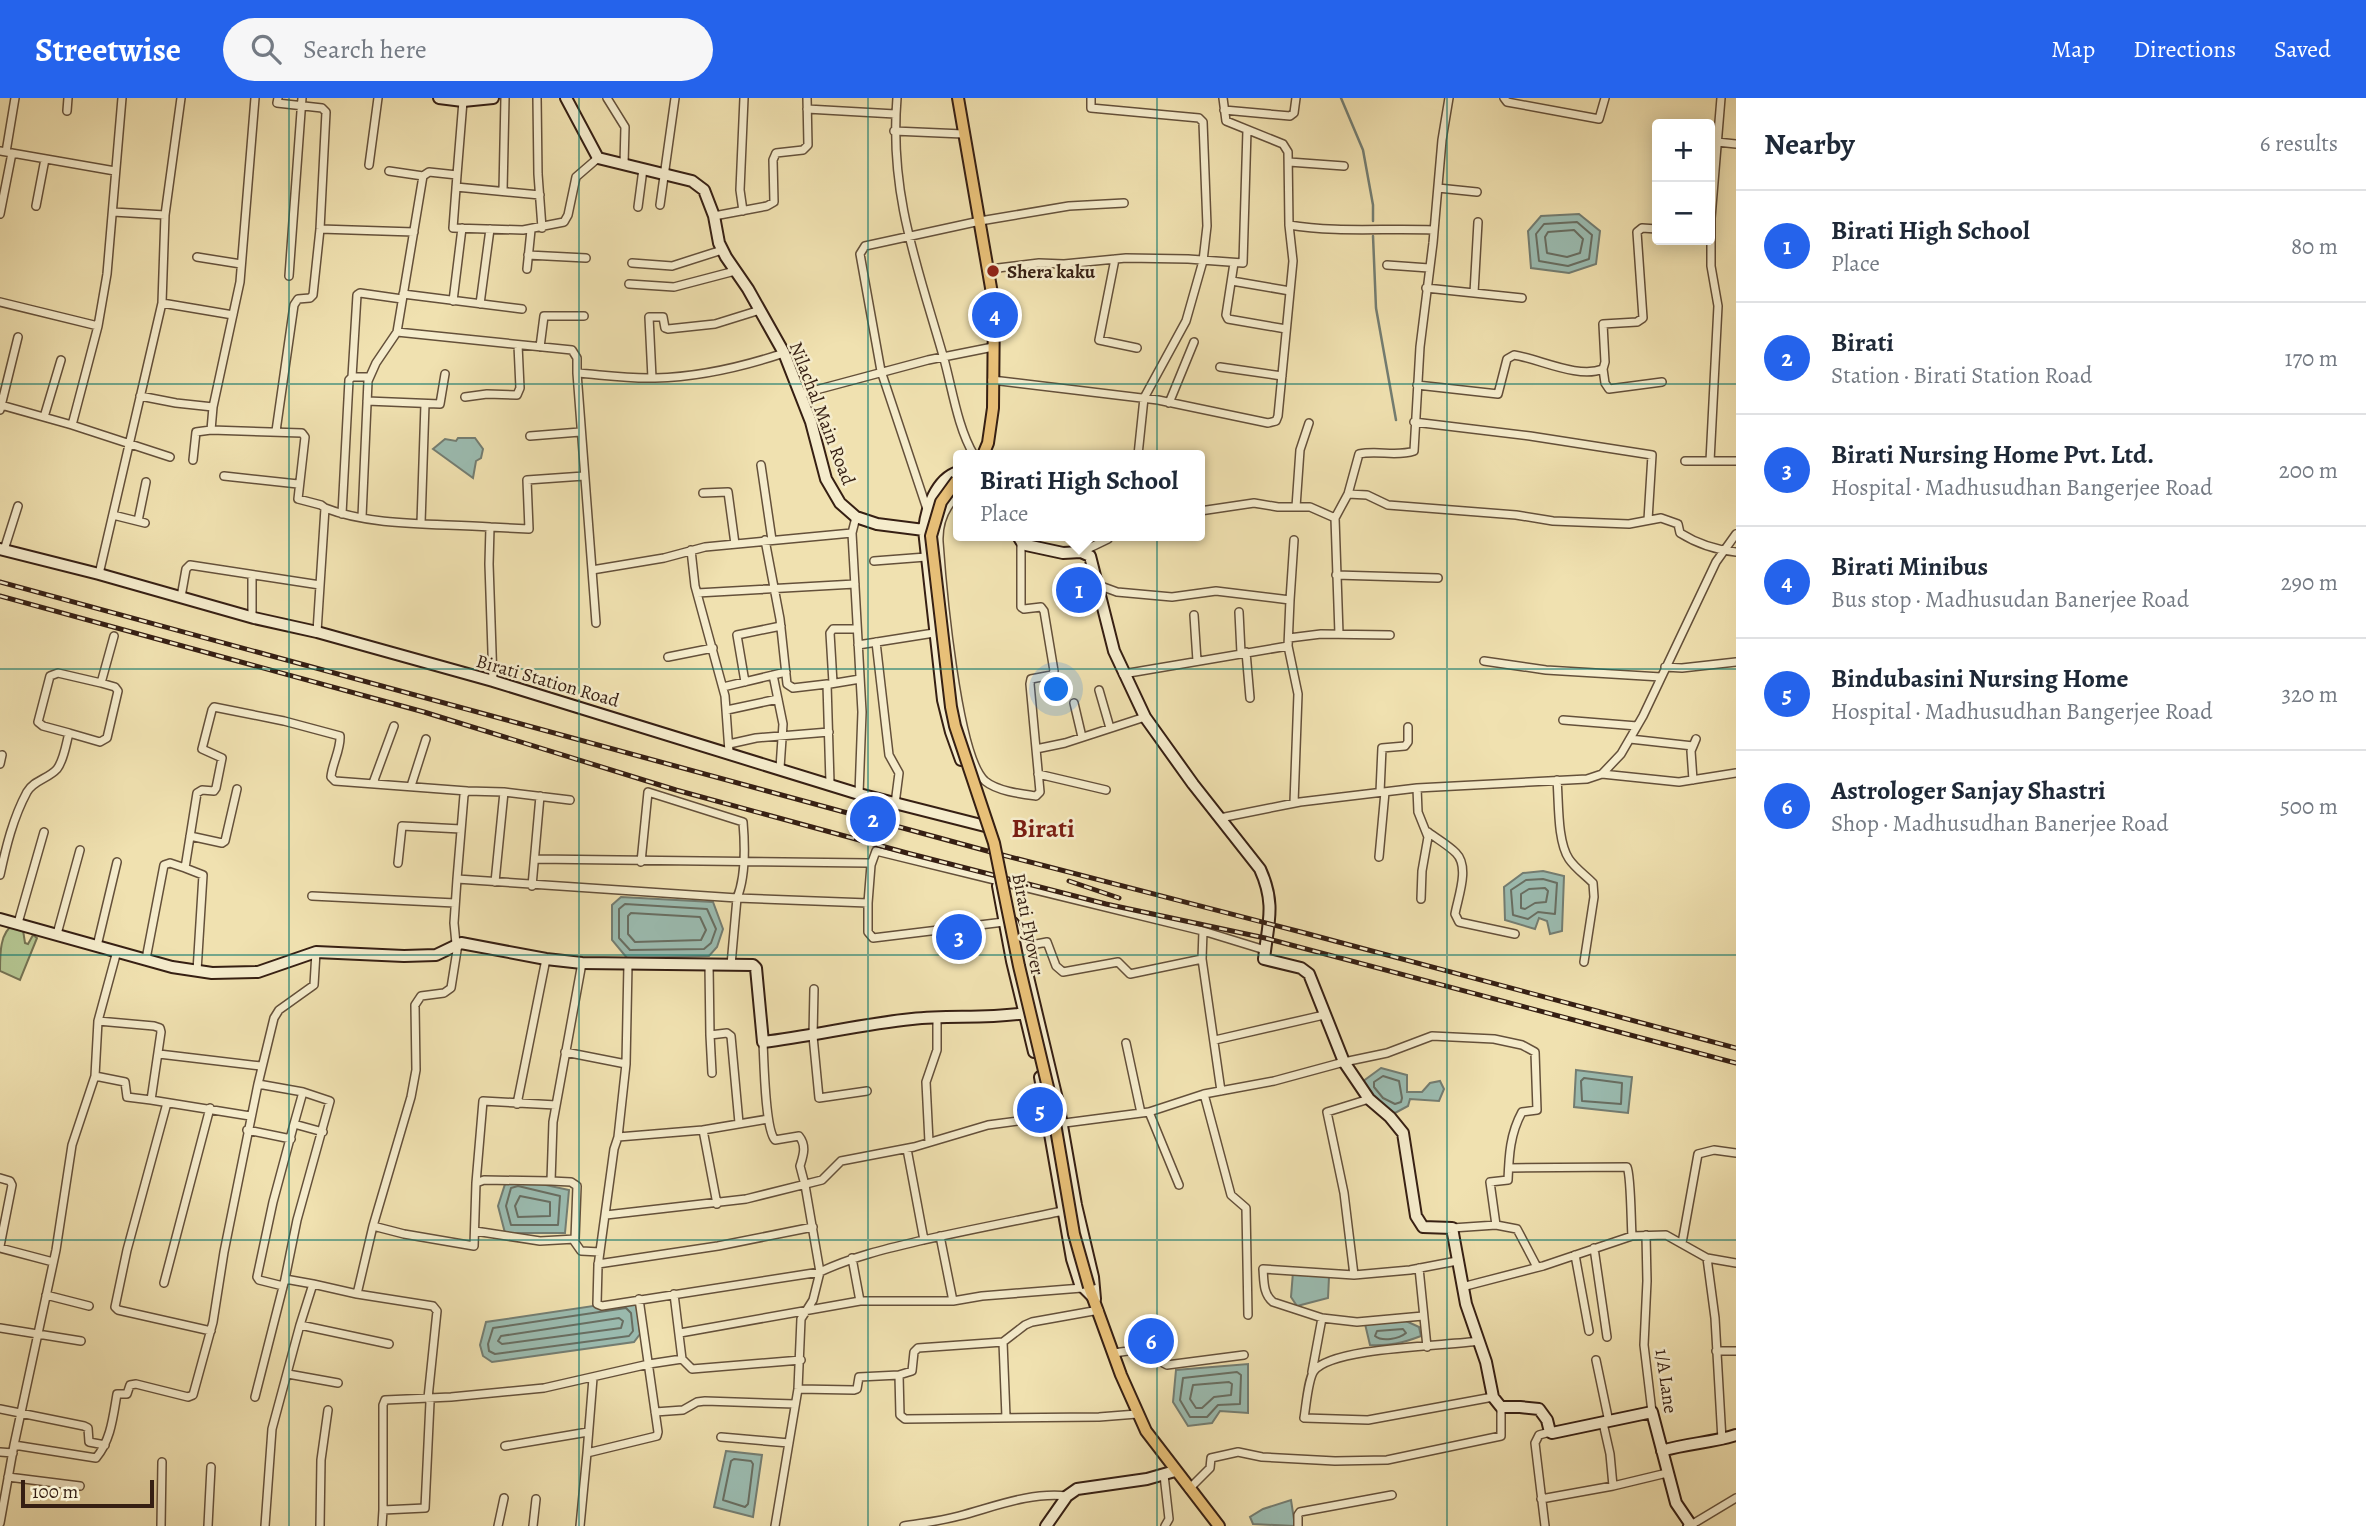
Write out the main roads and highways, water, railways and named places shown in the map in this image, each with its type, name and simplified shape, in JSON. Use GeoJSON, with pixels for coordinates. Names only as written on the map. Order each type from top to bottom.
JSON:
{"type":"FeatureCollection","features":[{"type":"Feature","properties":{"kind":"main road"},"geometry":{"type":"LineString","coordinates":[[958,98],[990,269],[995,313],[993,408],[985,450]]}},
{"type":"Feature","properties":{"kind":"main road","name":"Birati Flyover"},"geometry":{"type":"LineString","coordinates":[[953,484],[941,502],[931,536],[951,706],[994,843],[1019,966],[1051,1100],[1086,1287],[1097,1304],[1136,1414],[1170,1473],[1189,1489],[1219,1526]]}},
{"type":"Feature","properties":{"kind":"water"},"geometry":{"type":"Polygon","coordinates":[[[1579,214],[1600,231],[1596,264],[1569,273],[1531,268],[1528,231],[1541,216],[1579,214]]]}},
{"type":"Feature","properties":{"kind":"water"},"geometry":{"type":"Polygon","coordinates":[[[458,438],[475,438],[483,449],[481,458],[476,461],[473,478],[433,449],[445,439],[456,441],[458,438]]]}},
{"type":"Feature","properties":{"kind":"water"},"geometry":{"type":"Polygon","coordinates":[[[1543,871],[1564,876],[1562,931],[1550,934],[1547,921],[1539,918],[1535,929],[1505,920],[1504,887],[1523,873],[1543,871]]]}},
{"type":"Feature","properties":{"kind":"water"},"geometry":{"type":"Polygon","coordinates":[[[621,897],[713,902],[723,929],[717,947],[709,956],[627,958],[612,940],[612,905],[621,897]]]}},
{"type":"Feature","properties":{"kind":"water"},"geometry":{"type":"Polygon","coordinates":[[[1381,1068],[1407,1075],[1407,1092],[1422,1092],[1430,1083],[1440,1081],[1444,1089],[1439,1101],[1410,1099],[1408,1106],[1395,1113],[1379,1104],[1362,1082],[1381,1068]]]}},
{"type":"Feature","properties":{"kind":"water"},"geometry":{"type":"Polygon","coordinates":[[[1576,1070],[1632,1077],[1628,1113],[1574,1107],[1576,1070]]]}},
{"type":"Feature","properties":{"kind":"water"},"geometry":{"type":"Polygon","coordinates":[[[518,1179],[569,1190],[565,1233],[505,1233],[498,1206],[506,1181],[518,1179]]]}},
{"type":"Feature","properties":{"kind":"water"},"geometry":{"type":"Polygon","coordinates":[[[1293,1272],[1329,1277],[1328,1298],[1297,1306],[1291,1297],[1293,1272]]]}},
{"type":"Feature","properties":{"kind":"water"},"geometry":{"type":"Polygon","coordinates":[[[633,1300],[638,1310],[640,1334],[634,1342],[492,1362],[483,1356],[480,1345],[486,1322],[633,1300]]]}},
{"type":"Feature","properties":{"kind":"water"},"geometry":{"type":"Polygon","coordinates":[[[1406,1321],[1419,1327],[1421,1336],[1396,1344],[1370,1345],[1365,1324],[1406,1321]]]}},
{"type":"Feature","properties":{"kind":"water"},"geometry":{"type":"Polygon","coordinates":[[[1248,1364],[1248,1413],[1220,1411],[1212,1423],[1188,1426],[1173,1402],[1176,1370],[1248,1364]]]}},
{"type":"Feature","properties":{"kind":"water"},"geometry":{"type":"Polygon","coordinates":[[[726,1451],[762,1455],[753,1517],[714,1507],[726,1451]]]}},
{"type":"Feature","properties":{"kind":"water"},"geometry":{"type":"Polygon","coordinates":[[[1291,1500],[1295,1526],[1253,1524],[1250,1517],[1263,1509],[1291,1500]]]}},
{"type":"Feature","properties":{"kind":"waterway"},"geometry":{"type":"LineString","coordinates":[[1341,98],[1363,150],[1373,205],[1373,221]]}},
{"type":"Feature","properties":{"kind":"waterway"},"geometry":{"type":"LineString","coordinates":[[1373,236],[1376,308],[1396,420]]}},
{"type":"Feature","properties":{"kind":"railway"},"geometry":{"type":"LineString","coordinates":[[0,582],[991,852],[1736,1048]]}},
{"type":"Feature","properties":{"kind":"railway"},"geometry":{"type":"LineString","coordinates":[[0,596],[424,712],[676,790],[907,853],[1106,904],[1265,938],[1736,1063]]}},
{"type":"Feature","properties":{"kind":"railway"},"geometry":{"type":"LineString","coordinates":[[1069,881],[1119,898]]}},
{"type":"Feature","properties":{"kind":"place","name":"Shera kaku"},"geometry":{"type":"Point","coordinates":[993,271]}},
{"type":"Feature","properties":{"kind":"place","name":"Birati Minibus"},"geometry":{"type":"Point","coordinates":[995,315]}},
{"type":"Feature","properties":{"kind":"place","name":"Birati High School"},"geometry":{"type":"Point","coordinates":[1079,590]}},
{"type":"Feature","properties":{"kind":"place","name":"Birati"},"geometry":{"type":"Point","coordinates":[873,819]}},
{"type":"Feature","properties":{"kind":"place","name":"Birati Nursing Home Pvt. Ltd."},"geometry":{"type":"Point","coordinates":[959,937]}},
{"type":"Feature","properties":{"kind":"place","name":"Bindubasini Nursing Home"},"geometry":{"type":"Point","coordinates":[1040,1110]}},
{"type":"Feature","properties":{"kind":"place","name":"Astrologer Sanjay Shastri"},"geometry":{"type":"Point","coordinates":[1151,1341]}},
{"type":"Feature","properties":{"kind":"district","name":"Birati"},"geometry":{"type":"Point","coordinates":[1043,828]}}]}
